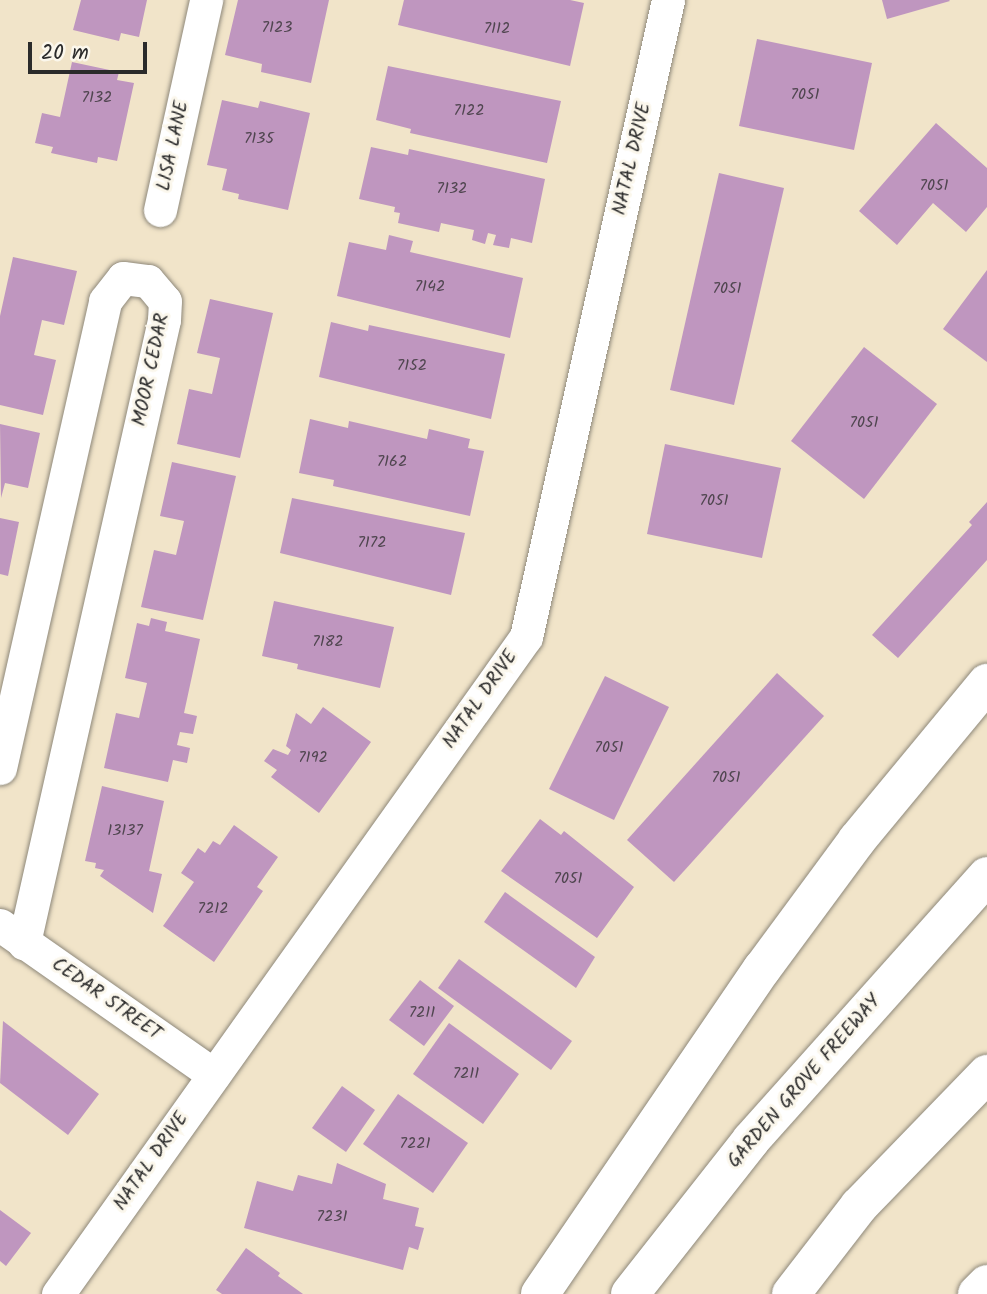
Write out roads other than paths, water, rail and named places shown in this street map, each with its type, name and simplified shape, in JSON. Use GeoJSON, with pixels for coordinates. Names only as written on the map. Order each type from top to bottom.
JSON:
{"type":"FeatureCollection","features":[{"type":"Feature","properties":{"kind":"highway"},"geometry":{"type":"LineString","coordinates":[[540,1294],[762,969],[857,840],[987,683]]}},
{"type":"Feature","properties":{"kind":"highway","name":"GARDEN GROVE FREEWAY"},"geometry":{"type":"LineString","coordinates":[[630,1294],[751,1140],[987,876]]}},
{"type":"Feature","properties":{"kind":"highway"},"geometry":{"type":"LineString","coordinates":[[791,1294],[859,1206],[987,1074]]}},
{"type":"Feature","properties":{"kind":"highway"},"geometry":{"type":"LineString","coordinates":[[977,1294],[987,1284]]}},
{"type":"Feature","properties":{"kind":"street","name":"LISA LANE"},"geometry":{"type":"LineString","coordinates":[[160,210],[206,0]]}},
{"type":"Feature","properties":{"kind":"street","name":"NATAL DRIVE"},"geometry":{"type":"LineString","coordinates":[[58,1294],[526,637],[668,0]]}},
{"type":"Feature","properties":{"kind":"street","name":"MOOR CEDAR"},"geometry":{"type":"LineString","coordinates":[[0,768],[104,301],[124,278],[148,281],[165,301],[164,320],[12,934]]}},
{"type":"Feature","properties":{"kind":"street","name":"CEDAR STREET"},"geometry":{"type":"LineString","coordinates":[[12,934],[214,1075]]}}]}
